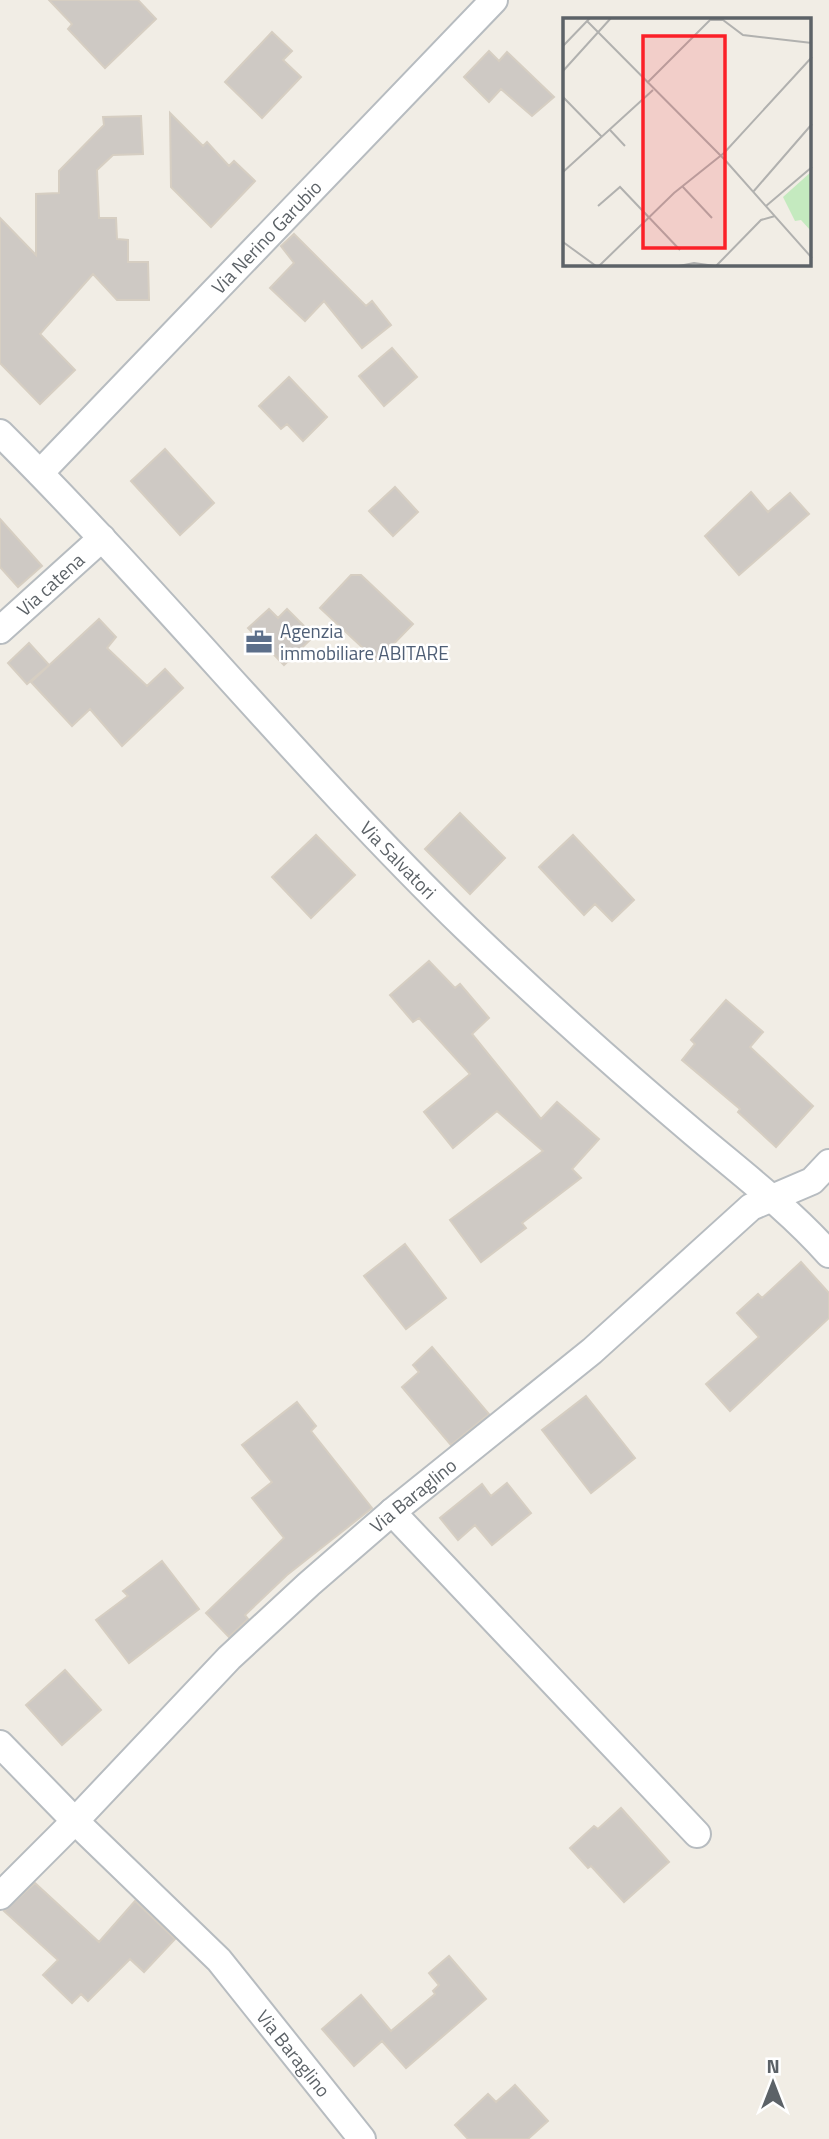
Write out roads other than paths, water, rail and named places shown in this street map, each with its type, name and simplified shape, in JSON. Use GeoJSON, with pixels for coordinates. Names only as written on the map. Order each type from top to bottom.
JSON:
{"type":"FeatureCollection","features":[{"type":"Feature","properties":{"kind":"street","name":"Via Nerino Garubio"},"geometry":{"type":"LineString","coordinates":[[40,473],[494,0]]}},
{"type":"Feature","properties":{"kind":"street","name":"Via Salvatori"},"geometry":{"type":"LineString","coordinates":[[0,433],[102,537],[335,793],[466,928],[584,1037],[772,1197],[829,1254]]}},
{"type":"Feature","properties":{"kind":"street","name":"Via catena"},"geometry":{"type":"LineString","coordinates":[[0,630],[102,537]]}},
{"type":"Feature","properties":{"kind":"street","name":"Via Baraglino"},"geometry":{"type":"LineString","coordinates":[[0,1896],[229,1658],[309,1584],[392,1512],[592,1351],[751,1207],[812,1181],[829,1163]]}},
{"type":"Feature","properties":{"kind":"street"},"geometry":{"type":"LineString","coordinates":[[392,1512],[697,1834]]}},
{"type":"Feature","properties":{"kind":"street","name":"Via Baraglino"},"geometry":{"type":"LineString","coordinates":[[0,1744],[75,1821],[219,1960],[362,2139]]}},
{"type":"Feature","properties":{"kind":"place","name":"Agenzia immobiliare ABITARE"},"geometry":{"type":"Point","coordinates":[259,642]}}]}
